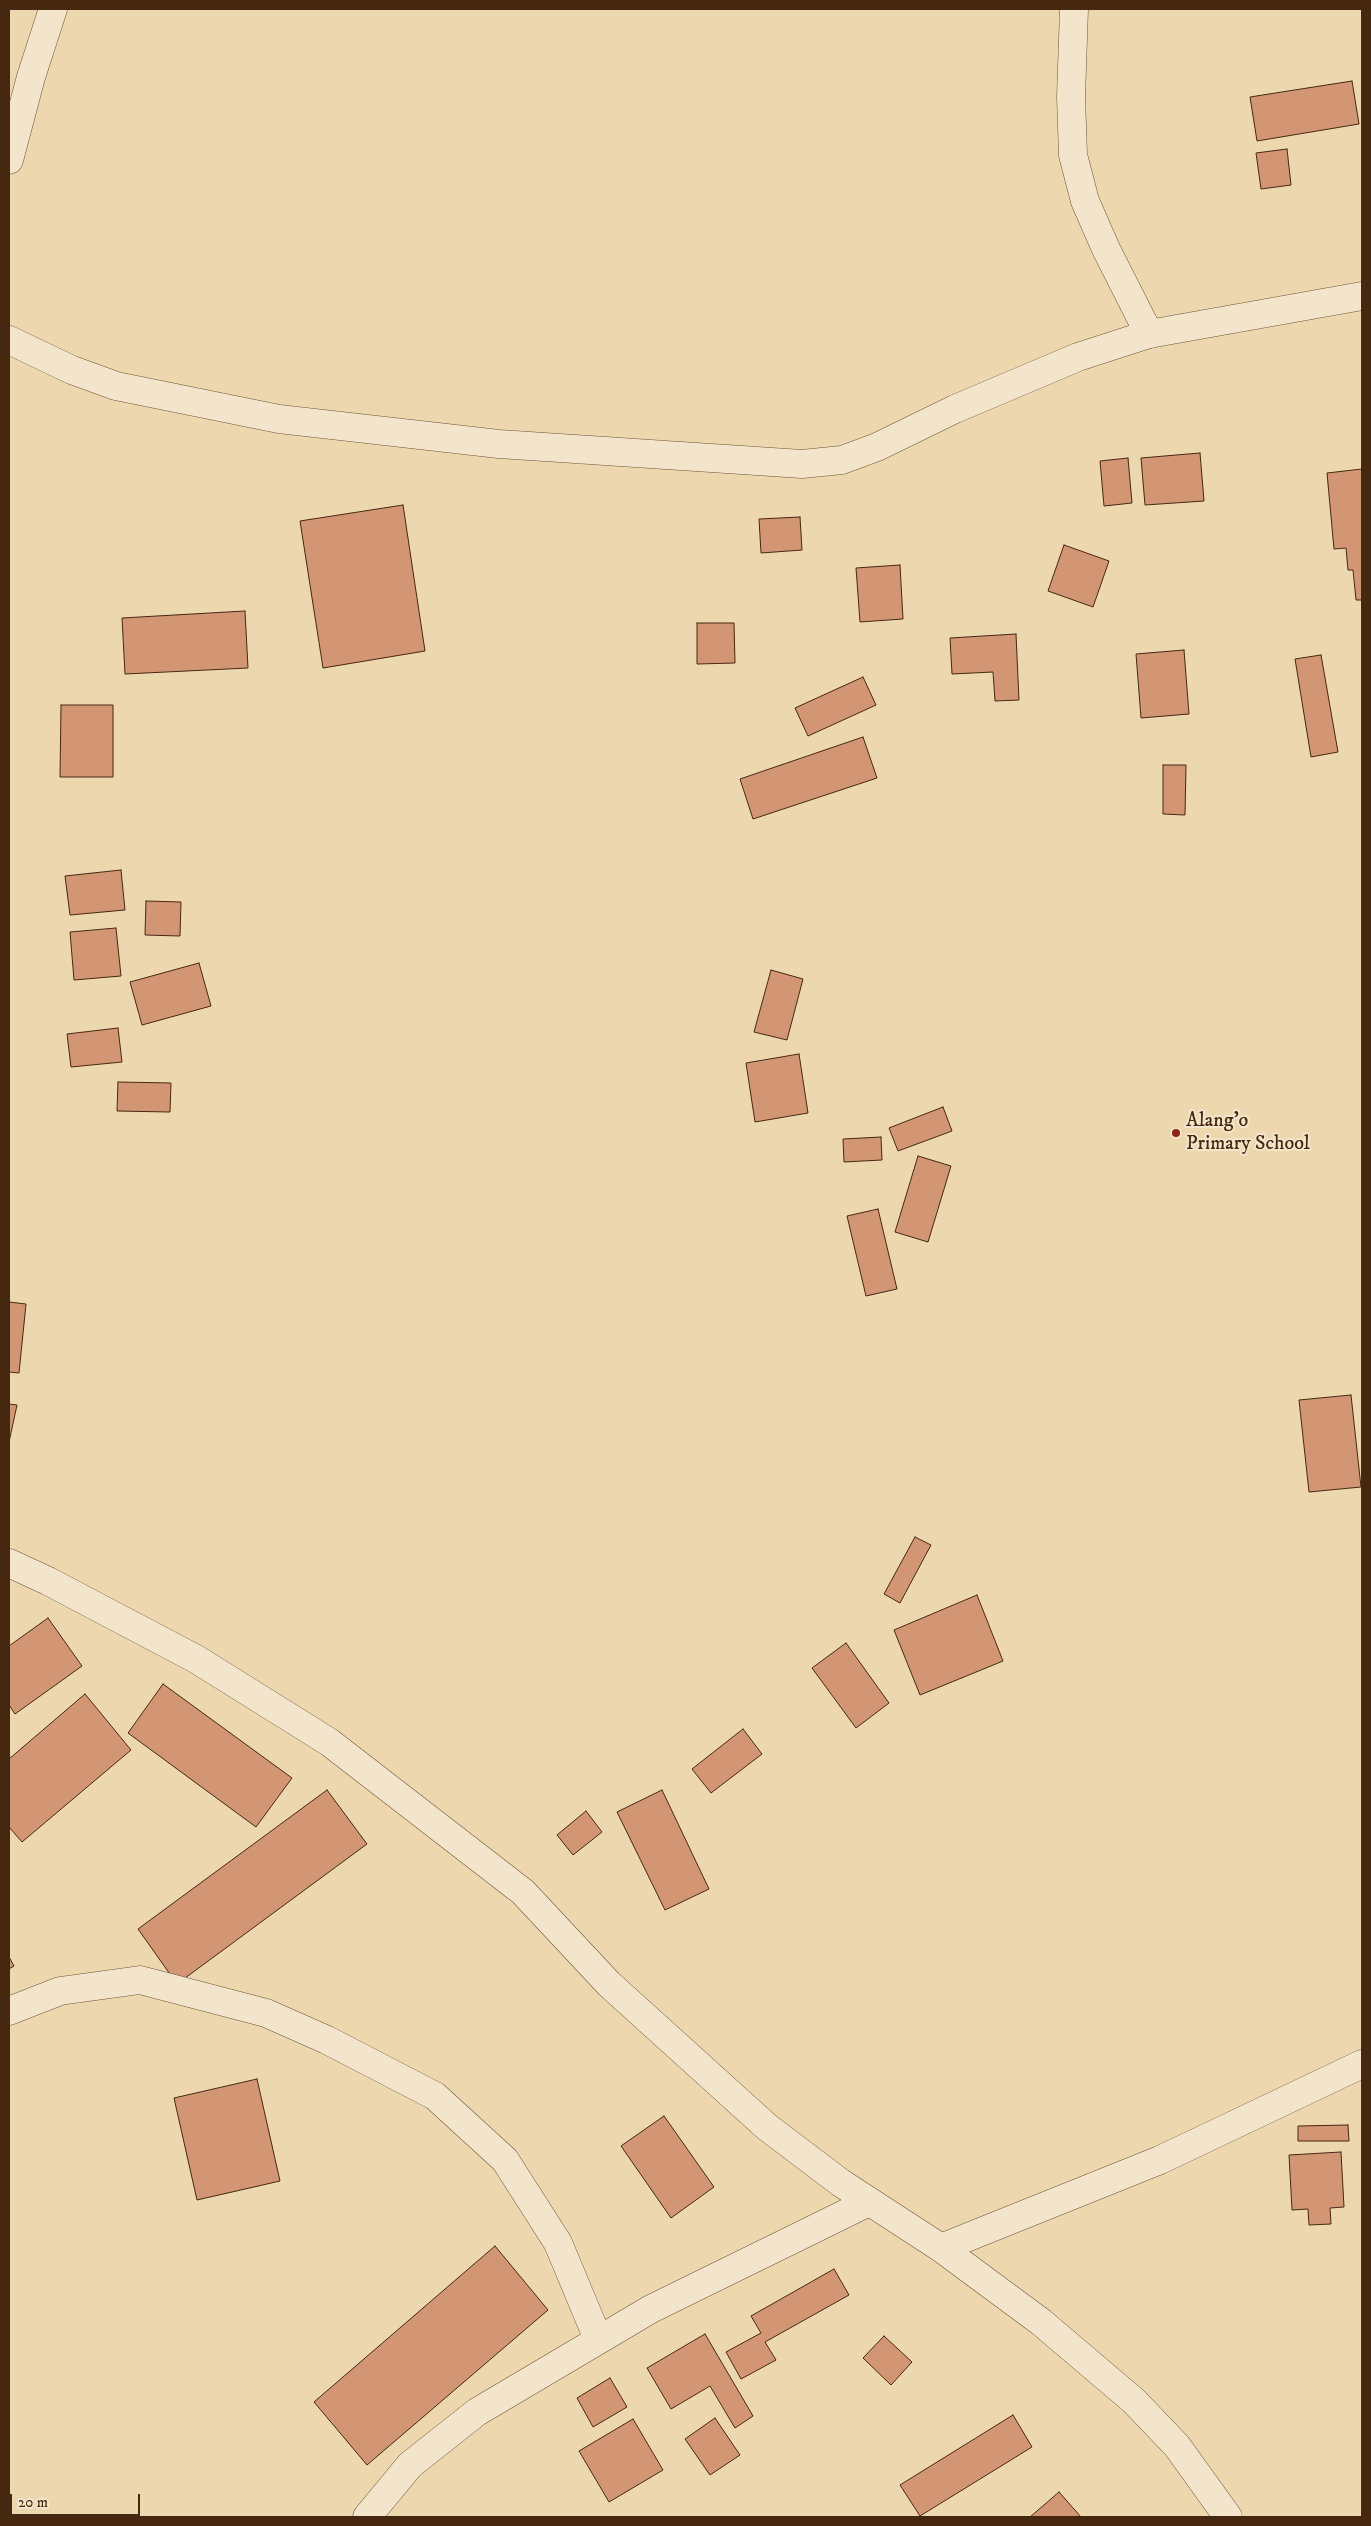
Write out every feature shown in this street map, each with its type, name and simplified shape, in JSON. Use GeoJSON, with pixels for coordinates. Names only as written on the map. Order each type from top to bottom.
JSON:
{"type":"FeatureCollection","features":[{"type":"Feature","properties":{"kind":"street"},"geometry":{"type":"LineString","coordinates":[[9,160],[31,77],[54,9]]}},
{"type":"Feature","properties":{"kind":"street"},"geometry":{"type":"LineString","coordinates":[[1074,9],[1071,97],[1073,155],[1089,209],[1106,249],[1149,334]]}},
{"type":"Feature","properties":{"kind":"street"},"geometry":{"type":"LineString","coordinates":[[9,340],[72,370],[116,386],[279,419],[499,444],[802,464],[842,460],[877,447],[955,409],[1069,361],[1149,334],[1362,296]]}},
{"type":"Feature","properties":{"kind":"street"},"geometry":{"type":"LineString","coordinates":[[9,1563],[48,1581],[196,1659],[329,1742],[523,1892],[609,1984],[767,2127],[869,2202],[941,2248],[1041,2322],[1134,2401],[1177,2446],[1228,2517]]}},
{"type":"Feature","properties":{"kind":"street"},"geometry":{"type":"LineString","coordinates":[[9,2011],[60,1991],[140,1980],[266,2013],[327,2040],[435,2096],[505,2160],[558,2243],[598,2339]]}},
{"type":"Feature","properties":{"kind":"street"},"geometry":{"type":"LineString","coordinates":[[941,2248],[1160,2160],[1362,2064]]}},
{"type":"Feature","properties":{"kind":"street"},"geometry":{"type":"LineString","coordinates":[[367,2517],[410,2465],[476,2412],[651,2309],[869,2202]]}},
{"type":"Feature","properties":{"kind":"building"},"geometry":{"type":"Polygon","coordinates":[[[1352,81],[1359,124],[1257,141],[1250,97],[1352,81]]]}},
{"type":"Feature","properties":{"kind":"building"},"geometry":{"type":"Polygon","coordinates":[[[1287,149],[1291,185],[1261,189],[1256,153],[1287,149]]]}},
{"type":"Feature","properties":{"kind":"building"},"geometry":{"type":"Polygon","coordinates":[[[1200,453],[1204,501],[1145,505],[1141,458],[1200,453]]]}},
{"type":"Feature","properties":{"kind":"building"},"geometry":{"type":"Polygon","coordinates":[[[1128,458],[1132,503],[1104,506],[1100,461],[1128,458]]]}},
{"type":"Feature","properties":{"kind":"building"},"geometry":{"type":"Polygon","coordinates":[[[1362,469],[1362,600],[1356,600],[1353,570],[1348,570],[1346,548],[1334,549],[1327,473],[1362,469]]]}},
{"type":"Feature","properties":{"kind":"building"},"geometry":{"type":"Polygon","coordinates":[[[403,505],[425,651],[323,668],[300,521],[403,505]]]}},
{"type":"Feature","properties":{"kind":"building"},"geometry":{"type":"Polygon","coordinates":[[[800,517],[802,550],[761,553],[759,519],[800,517]]]}},
{"type":"Feature","properties":{"kind":"building"},"geometry":{"type":"Polygon","coordinates":[[[1064,545],[1109,561],[1093,607],[1048,591],[1064,545]]]}},
{"type":"Feature","properties":{"kind":"building"},"geometry":{"type":"Polygon","coordinates":[[[900,565],[903,619],[860,622],[856,568],[900,565]]]}},
{"type":"Feature","properties":{"kind":"building"},"geometry":{"type":"Polygon","coordinates":[[[245,611],[248,668],[125,674],[122,618],[245,611]]]}},
{"type":"Feature","properties":{"kind":"building"},"geometry":{"type":"Polygon","coordinates":[[[697,623],[734,623],[735,663],[697,664],[697,623]]]}},
{"type":"Feature","properties":{"kind":"building"},"geometry":{"type":"Polygon","coordinates":[[[1016,634],[1019,700],[995,701],[993,672],[952,674],[950,638],[1016,634]]]}},
{"type":"Feature","properties":{"kind":"building"},"geometry":{"type":"Polygon","coordinates":[[[1184,650],[1189,714],[1141,718],[1136,654],[1184,650]]]}},
{"type":"Feature","properties":{"kind":"building"},"geometry":{"type":"Polygon","coordinates":[[[1321,655],[1338,752],[1311,757],[1295,659],[1321,655]]]}},
{"type":"Feature","properties":{"kind":"building"},"geometry":{"type":"Polygon","coordinates":[[[863,677],[876,705],[808,736],[795,708],[863,677]]]}},
{"type":"Feature","properties":{"kind":"building"},"geometry":{"type":"Polygon","coordinates":[[[61,705],[113,705],[113,777],[60,777],[61,705]]]}},
{"type":"Feature","properties":{"kind":"building"},"geometry":{"type":"Polygon","coordinates":[[[863,737],[877,778],[753,819],[740,779],[863,737]]]}},
{"type":"Feature","properties":{"kind":"building"},"geometry":{"type":"Polygon","coordinates":[[[1163,765],[1186,765],[1185,815],[1163,814],[1163,765]]]}},
{"type":"Feature","properties":{"kind":"building"},"geometry":{"type":"Polygon","coordinates":[[[121,870],[125,910],[70,915],[65,876],[121,870]]]}},
{"type":"Feature","properties":{"kind":"building"},"geometry":{"type":"Polygon","coordinates":[[[146,901],[181,902],[180,936],[145,935],[146,901]]]}},
{"type":"Feature","properties":{"kind":"building"},"geometry":{"type":"Polygon","coordinates":[[[116,928],[121,976],[74,980],[70,932],[116,928]]]}},
{"type":"Feature","properties":{"kind":"building"},"geometry":{"type":"Polygon","coordinates":[[[199,963],[211,1006],[142,1025],[130,982],[199,963]]]}},
{"type":"Feature","properties":{"kind":"building"},"geometry":{"type":"Polygon","coordinates":[[[771,970],[803,979],[787,1040],[754,1032],[771,970]]]}},
{"type":"Feature","properties":{"kind":"building"},"geometry":{"type":"Polygon","coordinates":[[[118,1028],[122,1062],[71,1067],[67,1034],[118,1028]]]}},
{"type":"Feature","properties":{"kind":"building"},"geometry":{"type":"Polygon","coordinates":[[[799,1054],[808,1113],[755,1122],[746,1063],[799,1054]]]}},
{"type":"Feature","properties":{"kind":"building"},"geometry":{"type":"Polygon","coordinates":[[[118,1082],[171,1083],[170,1112],[117,1111],[118,1082]]]}},
{"type":"Feature","properties":{"kind":"building"},"geometry":{"type":"Polygon","coordinates":[[[943,1107],[952,1131],[898,1151],[889,1128],[943,1107]]]}},
{"type":"Feature","properties":{"kind":"building"},"geometry":{"type":"Polygon","coordinates":[[[881,1137],[882,1160],[844,1162],[843,1139],[881,1137]]]}},
{"type":"Feature","properties":{"kind":"building"},"geometry":{"type":"Polygon","coordinates":[[[918,1156],[951,1166],[928,1242],[895,1232],[918,1156]]]}},
{"type":"Feature","properties":{"kind":"building"},"geometry":{"type":"Polygon","coordinates":[[[878,1209],[897,1289],[866,1296],[847,1216],[878,1209]]]}},
{"type":"Feature","properties":{"kind":"building"},"geometry":{"type":"Polygon","coordinates":[[[9,1302],[26,1304],[19,1373],[9,1372],[9,1302]]]}},
{"type":"Feature","properties":{"kind":"building"},"geometry":{"type":"Polygon","coordinates":[[[1351,1395],[1361,1487],[1309,1492],[1299,1400],[1351,1395]]]}},
{"type":"Feature","properties":{"kind":"building"},"geometry":{"type":"Polygon","coordinates":[[[9,1404],[17,1405],[9,1442],[9,1404]]]}},
{"type":"Feature","properties":{"kind":"building"},"geometry":{"type":"Polygon","coordinates":[[[915,1537],[931,1545],[900,1603],[884,1594],[915,1537]]]}},
{"type":"Feature","properties":{"kind":"building"},"geometry":{"type":"Polygon","coordinates":[[[977,1595],[1003,1661],[920,1695],[894,1630],[977,1595]]]}},
{"type":"Feature","properties":{"kind":"building"},"geometry":{"type":"Polygon","coordinates":[[[48,1618],[82,1666],[15,1714],[9,1705],[9,1646],[48,1618]]]}},
{"type":"Feature","properties":{"kind":"building"},"geometry":{"type":"Polygon","coordinates":[[[846,1643],[889,1703],[856,1728],[812,1668],[846,1643]]]}},
{"type":"Feature","properties":{"kind":"building"},"geometry":{"type":"Polygon","coordinates":[[[163,1684],[292,1778],[256,1827],[128,1733],[163,1684]]]}},
{"type":"Feature","properties":{"kind":"building"},"geometry":{"type":"Polygon","coordinates":[[[85,1694],[131,1750],[22,1842],[9,1827],[9,1759],[85,1694]]]}},
{"type":"Feature","properties":{"kind":"building"},"geometry":{"type":"Polygon","coordinates":[[[743,1729],[762,1754],[711,1793],[692,1769],[743,1729]]]}},
{"type":"Feature","properties":{"kind":"building"},"geometry":{"type":"Polygon","coordinates":[[[327,1790],[367,1844],[177,1984],[138,1929],[327,1790]]]}},
{"type":"Feature","properties":{"kind":"building"},"geometry":{"type":"Polygon","coordinates":[[[662,1790],[709,1889],[665,1910],[617,1812],[662,1790]]]}},
{"type":"Feature","properties":{"kind":"building"},"geometry":{"type":"Polygon","coordinates":[[[586,1811],[602,1832],[573,1855],[557,1835],[586,1811]]]}},
{"type":"Feature","properties":{"kind":"building"},"geometry":{"type":"Polygon","coordinates":[[[9,1957],[14,1966],[9,1969],[9,1957]]]}},
{"type":"Feature","properties":{"kind":"building"},"geometry":{"type":"Polygon","coordinates":[[[257,2079],[280,2181],[197,2200],[174,2098],[257,2079]]]}},
{"type":"Feature","properties":{"kind":"building"},"geometry":{"type":"Polygon","coordinates":[[[664,2116],[714,2187],[671,2218],[621,2146],[664,2116]]]}},
{"type":"Feature","properties":{"kind":"building"},"geometry":{"type":"Polygon","coordinates":[[[1348,2125],[1349,2141],[1298,2141],[1298,2126],[1348,2125]]]}},
{"type":"Feature","properties":{"kind":"building"},"geometry":{"type":"Polygon","coordinates":[[[1341,2152],[1344,2207],[1330,2208],[1331,2224],[1309,2225],[1308,2209],[1292,2210],[1289,2155],[1341,2152]]]}},
{"type":"Feature","properties":{"kind":"building"},"geometry":{"type":"Polygon","coordinates":[[[495,2246],[548,2310],[367,2465],[314,2402],[495,2246]]]}},
{"type":"Feature","properties":{"kind":"building"},"geometry":{"type":"Polygon","coordinates":[[[834,2269],[849,2295],[765,2342],[776,2360],[741,2379],[726,2352],[761,2333],[751,2316],[834,2269]]]}},
{"type":"Feature","properties":{"kind":"building"},"geometry":{"type":"Polygon","coordinates":[[[705,2334],[753,2416],[735,2428],[710,2386],[671,2409],[647,2368],[705,2334]]]}},
{"type":"Feature","properties":{"kind":"building"},"geometry":{"type":"Polygon","coordinates":[[[884,2336],[912,2362],[891,2385],[863,2358],[884,2336]]]}},
{"type":"Feature","properties":{"kind":"building"},"geometry":{"type":"Polygon","coordinates":[[[610,2378],[627,2407],[593,2427],[577,2398],[610,2378]]]}},
{"type":"Feature","properties":{"kind":"building"},"geometry":{"type":"Polygon","coordinates":[[[1013,2415],[1032,2447],[920,2516],[900,2485],[1013,2415]]]}},
{"type":"Feature","properties":{"kind":"building"},"geometry":{"type":"Polygon","coordinates":[[[715,2418],[740,2455],[710,2475],[685,2439],[715,2418]]]}},
{"type":"Feature","properties":{"kind":"building"},"geometry":{"type":"Polygon","coordinates":[[[633,2419],[663,2470],[609,2502],[579,2451],[633,2419]]]}},
{"type":"Feature","properties":{"kind":"building"},"geometry":{"type":"Polygon","coordinates":[[[1059,2492],[1081,2517],[1030,2517],[1059,2492]]]}},
{"type":"Feature","properties":{"kind":"place","name":"Alang'o Primary School"},"geometry":{"type":"Point","coordinates":[1176,1133]}}]}
